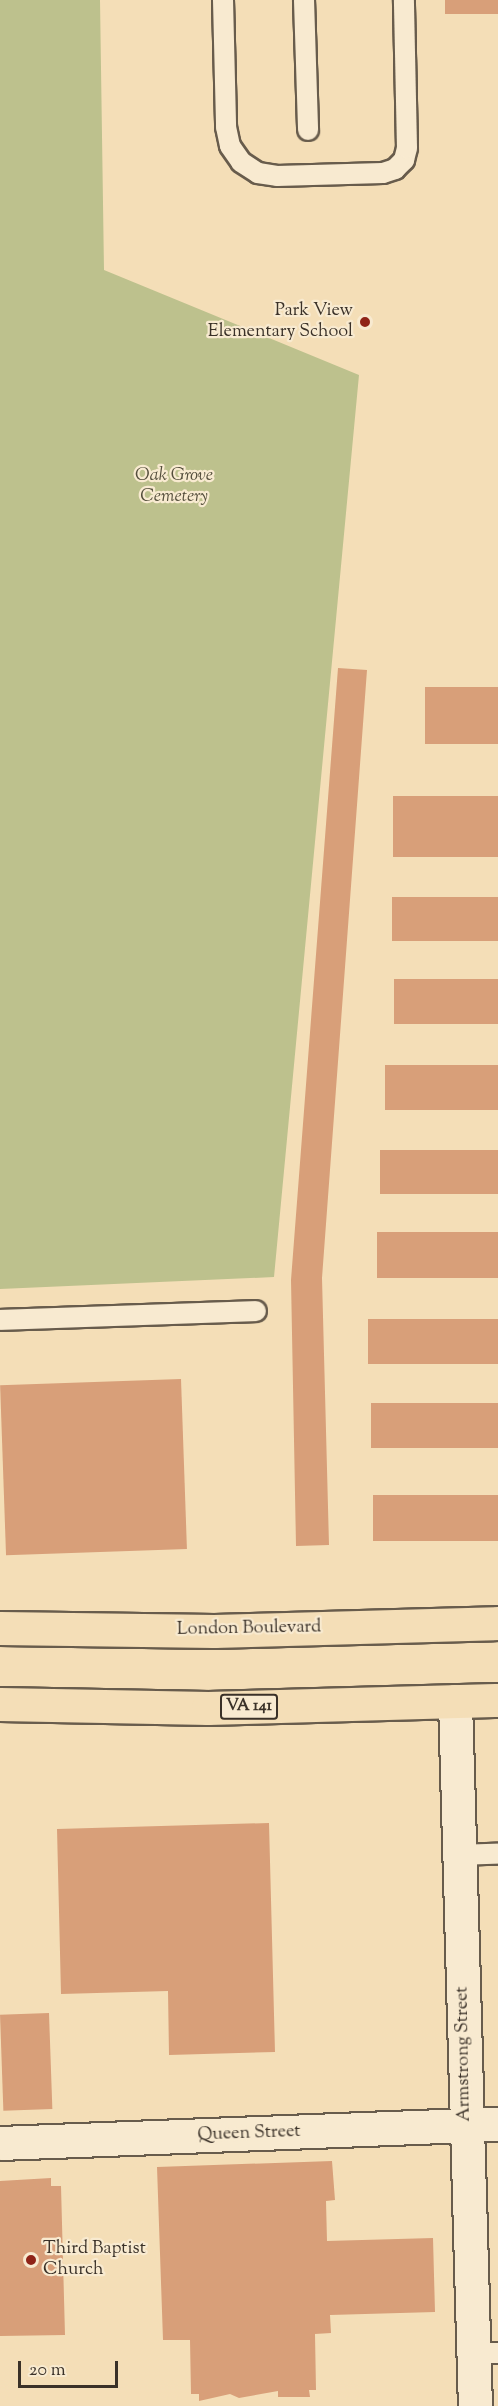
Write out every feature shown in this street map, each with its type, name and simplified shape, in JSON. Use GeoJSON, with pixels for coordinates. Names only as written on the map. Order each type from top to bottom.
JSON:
{"type":"FeatureCollection","features":[{"type":"Feature","properties":{"kind":"main road","name":"London Boulevard"},"geometry":{"type":"LineString","coordinates":[[0,1628],[214,1631],[498,1623]]}},
{"type":"Feature","properties":{"kind":"main road","name":"VA 141"},"geometry":{"type":"LineString","coordinates":[[0,1704],[208,1708],[498,1700]]}},
{"type":"Feature","properties":{"kind":"street","name":"Armstrong Street"},"geometry":{"type":"LineString","coordinates":[[455,1701],[465,2125],[486,2353],[475,2406]]}},
{"type":"Feature","properties":{"kind":"street","name":"Queen Street"},"geometry":{"type":"LineString","coordinates":[[0,2143],[498,2124]]}},
{"type":"Feature","properties":{"kind":"lane"},"geometry":{"type":"LineString","coordinates":[[223,0],[226,127],[230,146],[241,162],[258,173],[277,176],[383,173],[395,169],[404,160],[407,148],[404,0]]}},
{"type":"Feature","properties":{"kind":"lane"},"geometry":{"type":"LineString","coordinates":[[304,0],[308,130]]}},
{"type":"Feature","properties":{"kind":"lane"},"geometry":{"type":"LineString","coordinates":[[0,1320],[256,1311]]}},
{"type":"Feature","properties":{"kind":"lane"},"geometry":{"type":"LineString","coordinates":[[460,1855],[498,1854]]}},
{"type":"Feature","properties":{"kind":"green space","name":"Oak Grove Cemetery"},"geometry":{"type":"Polygon","coordinates":[[[0,0],[100,0],[104,270],[359,375],[274,1277],[0,1289],[0,0]]]}},
{"type":"Feature","properties":{"kind":"building"},"geometry":{"type":"Polygon","coordinates":[[[445,0],[498,0],[498,14],[445,14],[445,0]]]}},
{"type":"Feature","properties":{"kind":"building"},"geometry":{"type":"Polygon","coordinates":[[[338,668],[367,670],[322,1278],[329,1545],[296,1546],[291,1280],[338,668]]]}},
{"type":"Feature","properties":{"kind":"building"},"geometry":{"type":"Polygon","coordinates":[[[425,687],[498,687],[498,744],[425,744],[425,687]]]}},
{"type":"Feature","properties":{"kind":"building"},"geometry":{"type":"Polygon","coordinates":[[[393,796],[498,796],[498,857],[393,857],[393,796]]]}},
{"type":"Feature","properties":{"kind":"building"},"geometry":{"type":"Polygon","coordinates":[[[392,897],[498,897],[498,941],[392,941],[392,897]]]}},
{"type":"Feature","properties":{"kind":"building"},"geometry":{"type":"Polygon","coordinates":[[[394,979],[498,979],[498,1024],[394,1024],[394,979]]]}},
{"type":"Feature","properties":{"kind":"building"},"geometry":{"type":"Polygon","coordinates":[[[385,1065],[498,1065],[498,1110],[385,1110],[385,1065]]]}},
{"type":"Feature","properties":{"kind":"building"},"geometry":{"type":"Polygon","coordinates":[[[380,1150],[498,1150],[498,1194],[380,1194],[380,1150]]]}},
{"type":"Feature","properties":{"kind":"building"},"geometry":{"type":"Polygon","coordinates":[[[377,1232],[498,1232],[498,1278],[377,1278],[377,1232]]]}},
{"type":"Feature","properties":{"kind":"building"},"geometry":{"type":"Polygon","coordinates":[[[368,1319],[498,1319],[498,1364],[368,1364],[368,1319]]]}},
{"type":"Feature","properties":{"kind":"building"},"geometry":{"type":"Polygon","coordinates":[[[181,1379],[187,1549],[6,1555],[0,1385],[181,1379]]]}},
{"type":"Feature","properties":{"kind":"building"},"geometry":{"type":"Polygon","coordinates":[[[371,1403],[498,1403],[498,1448],[371,1448],[371,1403]]]}},
{"type":"Feature","properties":{"kind":"building"},"geometry":{"type":"Polygon","coordinates":[[[373,1495],[498,1495],[498,1541],[373,1541],[373,1495]]]}},
{"type":"Feature","properties":{"kind":"building"},"geometry":{"type":"Polygon","coordinates":[[[269,1823],[275,2052],[169,2055],[168,1991],[61,1994],[57,1829],[269,1823]]]}},
{"type":"Feature","properties":{"kind":"building"},"geometry":{"type":"Polygon","coordinates":[[[49,2013],[52,2109],[3,2111],[0,2015],[49,2013]]]}},
{"type":"Feature","properties":{"kind":"building"},"geometry":{"type":"Polygon","coordinates":[[[332,2161],[335,2200],[326,2201],[327,2241],[433,2238],[435,2312],[330,2315],[331,2333],[315,2334],[316,2390],[309,2390],[310,2397],[278,2397],[278,2391],[239,2398],[230,2394],[199,2401],[199,2394],[191,2394],[190,2340],[163,2340],[157,2167],[332,2161]]]}},
{"type":"Feature","properties":{"kind":"building","name":"Third Baptist Church"},"geometry":{"type":"Polygon","coordinates":[[[51,2178],[51,2186],[61,2186],[65,2335],[0,2336],[0,2181],[51,2178]]]}},
{"type":"Feature","properties":{"kind":"place","name":"Park View Elementary School"},"geometry":{"type":"Point","coordinates":[365,322]}},
{"type":"Feature","properties":{"kind":"place","name":"Third Baptist Church"},"geometry":{"type":"Point","coordinates":[31,2260]}}]}
